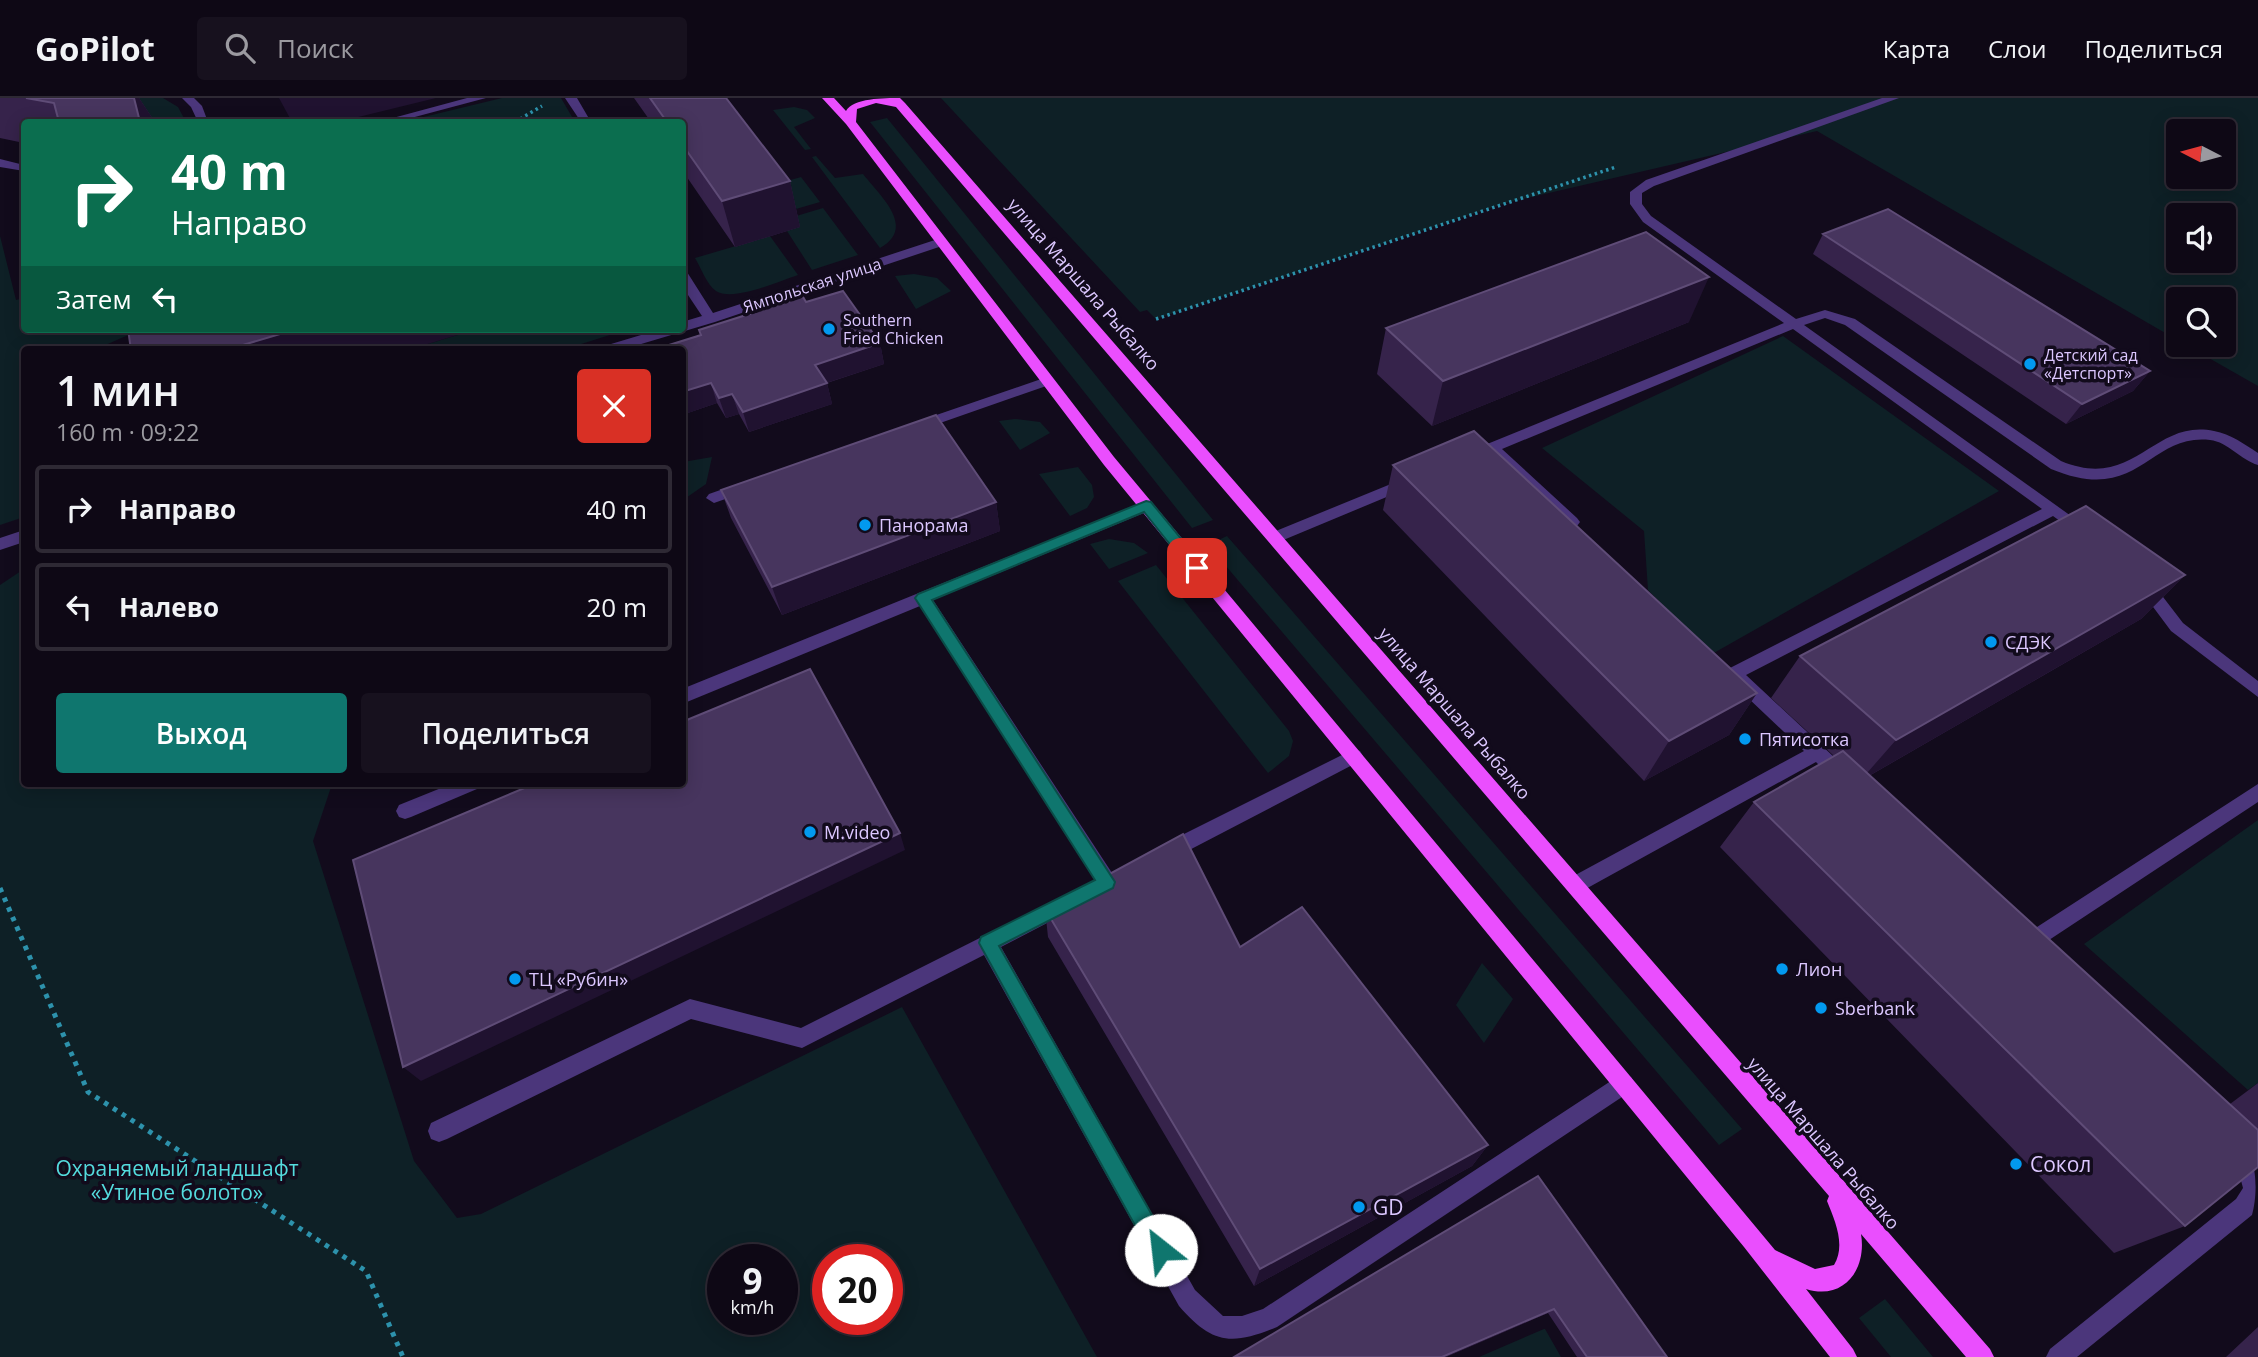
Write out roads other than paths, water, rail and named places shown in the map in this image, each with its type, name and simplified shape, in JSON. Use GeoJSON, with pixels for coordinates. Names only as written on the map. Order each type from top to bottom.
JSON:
{"type":"FeatureCollection","features":[{"type":"Feature","properties":{"kind":"main road"},"geometry":{"type":"LineString","coordinates":[[828,98],[850,122],[1146,506],[1752,1239],[1845,1357]]}},
{"type":"Feature","properties":{"kind":"main road"},"geometry":{"type":"LineString","coordinates":[[850,122],[852,108],[865,100],[897,102]]}},
{"type":"Feature","properties":{"kind":"main road","name":"улица Маршала Рыбалко"},"geometry":{"type":"LineString","coordinates":[[897,102],[1276,537],[1982,1357]]}},
{"type":"Feature","properties":{"kind":"main road"},"geometry":{"type":"LineString","coordinates":[[1752,1239],[1775,1261],[1803,1277],[1829,1279],[1848,1270],[1854,1247],[1850,1226],[1824,1176]]}},
{"type":"Feature","properties":{"kind":"street"},"geometry":{"type":"LineString","coordinates":[[188,98],[196,106],[202,119]]}},
{"type":"Feature","properties":{"kind":"street"},"geometry":{"type":"LineString","coordinates":[[396,119],[480,98]]}},
{"type":"Feature","properties":{"kind":"street"},"geometry":{"type":"LineString","coordinates":[[571,98],[584,119]]}},
{"type":"Feature","properties":{"kind":"street"},"geometry":{"type":"LineString","coordinates":[[1893,98],[1650,183],[1636,192],[1636,204],[1647,219],[2093,537]]}},
{"type":"Feature","properties":{"kind":"street"},"geometry":{"type":"LineString","coordinates":[[0,163],[21,167]]}},
{"type":"Feature","properties":{"kind":"street","name":"Ямпольская улица"},"geometry":{"type":"LineString","coordinates":[[686,326],[941,242]]}},
{"type":"Feature","properties":{"kind":"street"},"geometry":{"type":"LineString","coordinates":[[686,281],[710,319]]}},
{"type":"Feature","properties":{"kind":"street"},"geometry":{"type":"LineString","coordinates":[[1455,463],[1794,324],[1825,314],[1850,322],[2056,465],[2078,474],[2095,477],[2111,474],[2185,436],[2199,433],[2230,442],[2258,460]]}},
{"type":"Feature","properties":{"kind":"street"},"geometry":{"type":"LineString","coordinates":[[620,346],[663,333]]}},
{"type":"Feature","properties":{"kind":"street"},"geometry":{"type":"LineString","coordinates":[[904,431],[1047,380]]}},
{"type":"Feature","properties":{"kind":"street"},"geometry":{"type":"LineString","coordinates":[[1492,448],[1583,533]]}},
{"type":"Feature","properties":{"kind":"street"},"geometry":{"type":"LineString","coordinates":[[1276,537],[1430,474]]}},
{"type":"Feature","properties":{"kind":"street"},"geometry":{"type":"LineString","coordinates":[[713,498],[764,480]]}},
{"type":"Feature","properties":{"kind":"street"},"geometry":{"type":"LineString","coordinates":[[686,695],[1146,506]]}},
{"type":"Feature","properties":{"kind":"street"},"geometry":{"type":"LineString","coordinates":[[1861,793],[1729,669],[2054,509]]}},
{"type":"Feature","properties":{"kind":"street"},"geometry":{"type":"LineString","coordinates":[[0,544],[21,537]]}},
{"type":"Feature","properties":{"kind":"street"},"geometry":{"type":"LineString","coordinates":[[2137,575],[2177,627],[2258,690]]}},
{"type":"Feature","properties":{"kind":"street"},"geometry":{"type":"LineString","coordinates":[[439,1132],[690,1009],[802,1038],[1101,885],[923,598]]}},
{"type":"Feature","properties":{"kind":"street"},"geometry":{"type":"LineString","coordinates":[[1575,886],[1818,752]]}},
{"type":"Feature","properties":{"kind":"street"},"geometry":{"type":"LineString","coordinates":[[1143,864],[1354,756]]}},
{"type":"Feature","properties":{"kind":"street"},"geometry":{"type":"LineString","coordinates":[[405,811],[464,787]]}},
{"type":"Feature","properties":{"kind":"street"},"geometry":{"type":"LineString","coordinates":[[2024,945],[2258,792]]}},
{"type":"Feature","properties":{"kind":"street"},"geometry":{"type":"LineString","coordinates":[[988,943],[1187,1297],[1210,1324],[1237,1331],[1269,1319],[1624,1084]]}},
{"type":"Feature","properties":{"kind":"street"},"geometry":{"type":"LineString","coordinates":[[2058,1357],[2244,1207],[2254,1189],[2248,1164],[2227,1138]]}},
{"type":"Feature","properties":{"kind":"place","name":"Southern Fried Chicken"},"geometry":{"type":"Point","coordinates":[829,329]}},
{"type":"Feature","properties":{"kind":"place","name":"Детский сад «Детспорт»"},"geometry":{"type":"Point","coordinates":[2030,364]}},
{"type":"Feature","properties":{"kind":"place","name":"Панорама"},"geometry":{"type":"Point","coordinates":[865,525]}},
{"type":"Feature","properties":{"kind":"place","name":"СДЭК"},"geometry":{"type":"Point","coordinates":[1991,642]}},
{"type":"Feature","properties":{"kind":"place","name":"Пятисотка"},"geometry":{"type":"Point","coordinates":[1745,739]}},
{"type":"Feature","properties":{"kind":"place","name":"M.video"},"geometry":{"type":"Point","coordinates":[810,832]}},
{"type":"Feature","properties":{"kind":"place","name":"Лион"},"geometry":{"type":"Point","coordinates":[1782,969]}},
{"type":"Feature","properties":{"kind":"place","name":"ТЦ «Рубин»"},"geometry":{"type":"Point","coordinates":[515,979]}},
{"type":"Feature","properties":{"kind":"place","name":"Sberbank"},"geometry":{"type":"Point","coordinates":[1821,1008]}},
{"type":"Feature","properties":{"kind":"place","name":"Сокол"},"geometry":{"type":"Point","coordinates":[2016,1164]}},
{"type":"Feature","properties":{"kind":"place","name":"GD"},"geometry":{"type":"Point","coordinates":[1359,1207]}},
{"type":"Feature","properties":{"kind":"park label","name":"Охраняемый ландшафт «Утиное болото»"},"geometry":{"type":"Point","coordinates":[177,1180]}}]}
